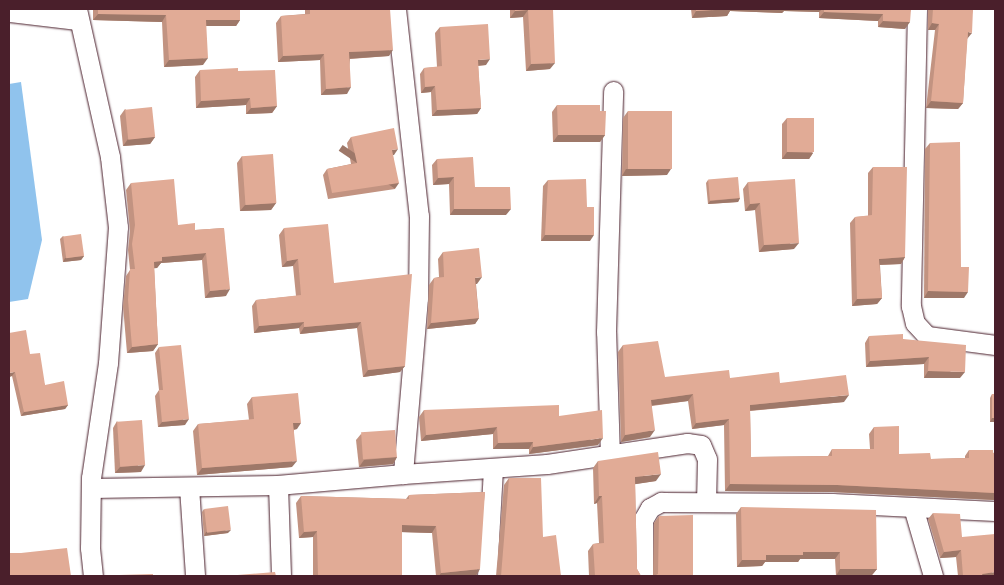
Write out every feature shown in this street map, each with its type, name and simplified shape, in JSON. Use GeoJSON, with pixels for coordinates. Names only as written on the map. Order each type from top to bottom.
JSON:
{"type":"FeatureCollection","features":[{"type":"Feature","properties":{"kind":"street"},"geometry":{"type":"LineString","coordinates":[[396,9],[419,216],[418,298],[402,474]]}},
{"type":"Feature","properties":{"kind":"street"},"geometry":{"type":"LineString","coordinates":[[917,9],[911,306],[915,324],[926,336],[995,345]]}},
{"type":"Feature","properties":{"kind":"street"},"geometry":{"type":"LineString","coordinates":[[9,12],[77,14],[110,158],[118,228],[108,363],[92,488],[90,548],[93,576]]}},
{"type":"Feature","properties":{"kind":"street"},"geometry":{"type":"LineString","coordinates":[[610,456],[606,332],[613,90]]}},
{"type":"Feature","properties":{"kind":"street"},"geometry":{"type":"LineString","coordinates":[[92,488],[278,484],[492,469],[610,456],[687,443],[701,445],[707,459],[706,502]]}},
{"type":"Feature","properties":{"kind":"street"},"geometry":{"type":"LineString","coordinates":[[487,576],[492,469]]}},
{"type":"Feature","properties":{"kind":"street"},"geometry":{"type":"LineString","coordinates":[[278,484],[281,576]]}},
{"type":"Feature","properties":{"kind":"street"},"geometry":{"type":"LineString","coordinates":[[189,487],[195,576]]}},
{"type":"Feature","properties":{"kind":"street"},"geometry":{"type":"LineString","coordinates":[[643,576],[643,520],[650,508],[661,502],[913,507],[995,511]]}},
{"type":"Feature","properties":{"kind":"street"},"geometry":{"type":"LineString","coordinates":[[913,507],[933,576]]}},
{"type":"Feature","properties":{"kind":"water"},"geometry":{"type":"Polygon","coordinates":[[[21,82],[42,240],[28,299],[9,302],[9,84],[21,82]]]}},
{"type":"Feature","properties":{"kind":"building"},"geometry":{"type":"Polygon","coordinates":[[[98,9],[240,9],[240,20],[206,20],[208,58],[169,60],[166,15],[98,14],[98,9]]]}},
{"type":"Feature","properties":{"kind":"building"},"geometry":{"type":"Polygon","coordinates":[[[310,9],[390,9],[393,50],[349,52],[351,87],[326,89],[324,54],[283,56],[281,16],[310,14],[310,9]]]}},
{"type":"Feature","properties":{"kind":"building"},"geometry":{"type":"Polygon","coordinates":[[[515,9],[553,9],[555,63],[531,64],[528,10],[515,11],[515,9]]]}},
{"type":"Feature","properties":{"kind":"building"},"geometry":{"type":"Polygon","coordinates":[[[696,9],[731,9],[696,11],[696,9]]]}},
{"type":"Feature","properties":{"kind":"building"},"geometry":{"type":"Polygon","coordinates":[[[824,9],[911,9],[910,22],[883,21],[883,14],[824,12],[824,9]]]}},
{"type":"Feature","properties":{"kind":"building"},"geometry":{"type":"Polygon","coordinates":[[[933,9],[973,9],[972,33],[968,32],[963,103],[931,101],[939,24],[932,23],[933,9]]]}},
{"type":"Feature","properties":{"kind":"building"},"geometry":{"type":"Polygon","coordinates":[[[488,24],[490,59],[478,60],[481,108],[437,110],[435,86],[425,87],[424,68],[442,66],[440,27],[488,24]]]}},
{"type":"Feature","properties":{"kind":"building"},"geometry":{"type":"Polygon","coordinates":[[[238,68],[238,71],[275,70],[277,106],[251,108],[250,98],[201,101],[200,70],[238,68]]]}},
{"type":"Feature","properties":{"kind":"building"},"geometry":{"type":"Polygon","coordinates":[[[557,105],[600,105],[600,111],[606,111],[605,135],[558,135],[557,105]]]}},
{"type":"Feature","properties":{"kind":"building"},"geometry":{"type":"Polygon","coordinates":[[[152,107],[155,137],[128,140],[125,110],[152,107]]]}},
{"type":"Feature","properties":{"kind":"building"},"geometry":{"type":"Polygon","coordinates":[[[628,111],[672,111],[672,169],[628,169],[628,111]]]}},
{"type":"Feature","properties":{"kind":"building"},"geometry":{"type":"Polygon","coordinates":[[[787,118],[814,118],[814,152],[787,152],[787,118]]]}},
{"type":"Feature","properties":{"kind":"building"},"geometry":{"type":"Polygon","coordinates":[[[394,128],[398,149],[392,150],[399,183],[332,193],[327,169],[357,163],[351,137],[394,128]]]}},
{"type":"Feature","properties":{"kind":"building"},"geometry":{"type":"Polygon","coordinates":[[[960,142],[961,267],[969,267],[968,292],[928,291],[930,143],[960,142]]]}},
{"type":"Feature","properties":{"kind":"building"},"geometry":{"type":"Polygon","coordinates":[[[273,154],[276,203],[245,205],[242,156],[273,154]]]}},
{"type":"Feature","properties":{"kind":"building"},"geometry":{"type":"Polygon","coordinates":[[[473,157],[475,187],[510,187],[511,209],[454,209],[454,177],[438,178],[437,159],[473,157]]]}},
{"type":"Feature","properties":{"kind":"building"},"geometry":{"type":"Polygon","coordinates":[[[873,167],[907,167],[905,257],[879,259],[882,298],[857,299],[855,217],[872,215],[873,167]]]}},
{"type":"Feature","properties":{"kind":"building"},"geometry":{"type":"Polygon","coordinates":[[[738,177],[740,198],[710,201],[708,180],[738,177]]]}},
{"type":"Feature","properties":{"kind":"building"},"geometry":{"type":"Polygon","coordinates":[[[174,179],[178,225],[195,223],[195,230],[224,228],[230,289],[210,291],[206,253],[162,257],[162,261],[154,262],[158,344],[132,347],[128,300],[130,269],[135,269],[132,244],[135,225],[131,183],[174,179]]]}},
{"type":"Feature","properties":{"kind":"building"},"geometry":{"type":"Polygon","coordinates":[[[586,179],[587,207],[594,207],[594,235],[545,235],[548,180],[586,179]]]}},
{"type":"Feature","properties":{"kind":"building"},"geometry":{"type":"Polygon","coordinates":[[[795,179],[799,243],[764,245],[760,203],[750,204],[748,182],[795,179]]]}},
{"type":"Feature","properties":{"kind":"building"},"geometry":{"type":"Polygon","coordinates":[[[328,224],[334,283],[412,274],[405,366],[368,370],[361,322],[304,327],[304,322],[259,326],[256,300],[301,295],[298,259],[287,261],[284,228],[328,224]]]}},
{"type":"Feature","properties":{"kind":"building"},"geometry":{"type":"Polygon","coordinates":[[[81,234],[84,256],[66,258],[63,237],[81,234]]]}},
{"type":"Feature","properties":{"kind":"building"},"geometry":{"type":"Polygon","coordinates":[[[479,248],[482,277],[475,278],[479,318],[431,323],[434,278],[444,277],[443,252],[479,248]]]}},
{"type":"Feature","properties":{"kind":"building"},"geometry":{"type":"Polygon","coordinates":[[[26,330],[30,354],[40,353],[45,385],[64,381],[68,405],[24,412],[15,372],[9,373],[9,333],[26,330]]]}},
{"type":"Feature","properties":{"kind":"building"},"geometry":{"type":"Polygon","coordinates":[[[903,334],[903,339],[966,345],[965,372],[928,371],[929,357],[870,361],[869,336],[903,334]]]}},
{"type":"Feature","properties":{"kind":"building"},"geometry":{"type":"Polygon","coordinates":[[[658,341],[665,377],[729,370],[730,378],[779,372],[780,383],[846,375],[849,395],[750,405],[751,457],[832,456],[832,449],[874,449],[874,427],[899,426],[899,454],[930,453],[931,459],[969,458],[969,450],[993,450],[993,453],[995,453],[995,493],[837,485],[730,484],[729,419],[696,423],[693,394],[651,400],[655,430],[625,435],[623,345],[658,341]]]}},
{"type":"Feature","properties":{"kind":"building"},"geometry":{"type":"Polygon","coordinates":[[[181,345],[189,419],[162,422],[159,390],[163,390],[159,347],[181,345]]]}},
{"type":"Feature","properties":{"kind":"building"},"geometry":{"type":"Polygon","coordinates":[[[298,393],[301,423],[293,423],[297,461],[202,468],[198,424],[254,419],[252,397],[298,393]]]}},
{"type":"Feature","properties":{"kind":"building"},"geometry":{"type":"Polygon","coordinates":[[[992,394],[995,394],[995,418],[992,418],[992,394]]]}},
{"type":"Feature","properties":{"kind":"building"},"geometry":{"type":"Polygon","coordinates":[[[559,405],[559,416],[602,410],[603,438],[533,447],[533,442],[498,443],[497,427],[426,435],[424,410],[559,405]]]}},
{"type":"Feature","properties":{"kind":"building"},"geometry":{"type":"Polygon","coordinates":[[[142,420],[145,465],[120,467],[117,422],[142,420]]]}},
{"type":"Feature","properties":{"kind":"building"},"geometry":{"type":"Polygon","coordinates":[[[395,430],[397,457],[363,459],[361,432],[395,430]]]}},
{"type":"Feature","properties":{"kind":"building"},"geometry":{"type":"Polygon","coordinates":[[[658,452],[661,474],[635,477],[637,569],[641,576],[595,576],[593,544],[604,543],[602,496],[599,496],[598,461],[658,452]]]}},
{"type":"Feature","properties":{"kind":"building"},"geometry":{"type":"Polygon","coordinates":[[[509,478],[541,478],[543,537],[556,535],[561,576],[501,576],[509,478]]]}},
{"type":"Feature","properties":{"kind":"building"},"geometry":{"type":"Polygon","coordinates":[[[485,492],[480,569],[441,573],[436,526],[402,525],[402,576],[318,576],[317,531],[304,532],[301,496],[409,499],[409,495],[485,492]]]}},
{"type":"Feature","properties":{"kind":"building"},"geometry":{"type":"Polygon","coordinates":[[[228,506],[231,530],[207,533],[204,509],[228,506]]]}},
{"type":"Feature","properties":{"kind":"building"},"geometry":{"type":"Polygon","coordinates":[[[741,507],[876,510],[877,569],[840,569],[840,552],[766,555],[766,560],[742,560],[741,507]]]}},
{"type":"Feature","properties":{"kind":"building"},"geometry":{"type":"Polygon","coordinates":[[[933,513],[960,514],[962,537],[995,534],[995,572],[982,574],[983,576],[963,576],[961,550],[944,552],[933,513]]]}},
{"type":"Feature","properties":{"kind":"building"},"geometry":{"type":"Polygon","coordinates":[[[693,515],[693,576],[654,576],[658,574],[659,516],[693,515]]]}},
{"type":"Feature","properties":{"kind":"building"},"geometry":{"type":"Polygon","coordinates":[[[67,548],[71,576],[9,576],[9,553],[67,548]]]}},
{"type":"Feature","properties":{"kind":"building"},"geometry":{"type":"Polygon","coordinates":[[[275,572],[276,576],[225,576],[275,572]]]}},
{"type":"Feature","properties":{"kind":"building"},"geometry":{"type":"Polygon","coordinates":[[[153,574],[153,576],[119,576],[119,575],[153,574]]]}}]}
